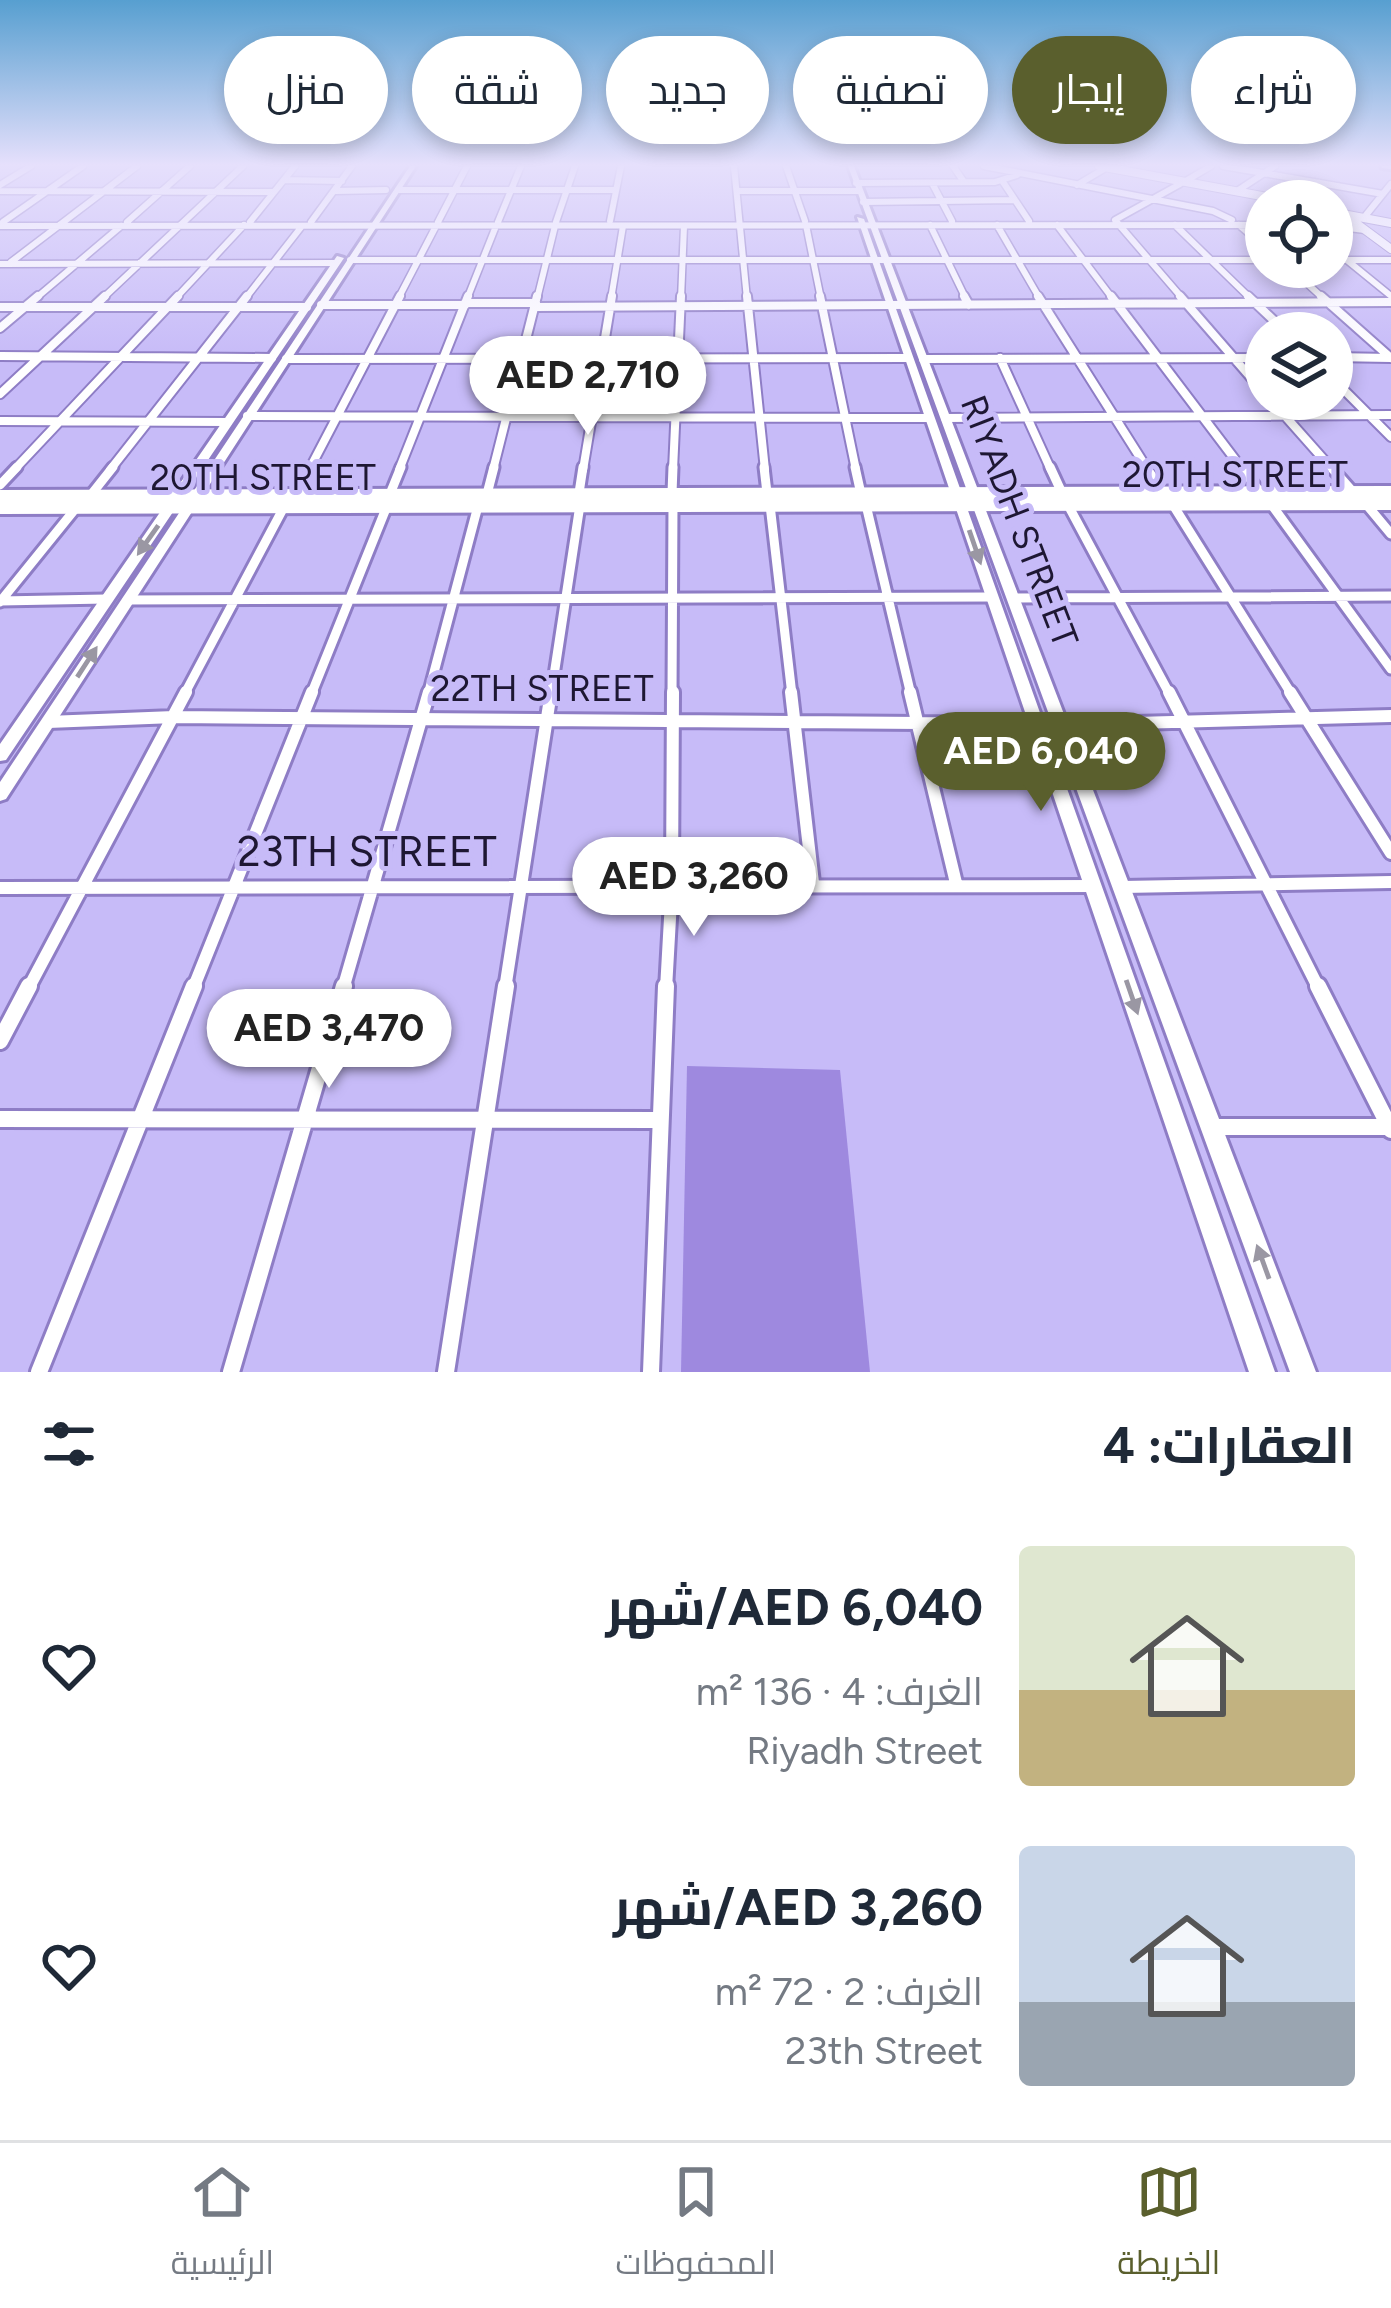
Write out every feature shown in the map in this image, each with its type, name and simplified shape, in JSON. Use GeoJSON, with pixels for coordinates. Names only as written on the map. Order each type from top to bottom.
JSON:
{"type":"FeatureCollection","features":[{"type":"Feature","properties":{"kind":"main road"},"geometry":{"type":"LineString","coordinates":[[0,795],[365,230]]}},
{"type":"Feature","properties":{"kind":"main road","name":"RIYADH STREET"},"geometry":{"type":"LineString","coordinates":[[868,230],[888,305],[1262,1372]]}},
{"type":"Feature","properties":{"kind":"main road","name":"RIYADH STREET"},"geometry":{"type":"LineString","coordinates":[[870,230],[1063,725],[1303,1372]]}},
{"type":"Feature","properties":{"kind":"main road"},"geometry":{"type":"LineString","coordinates":[[0,756],[228,422],[279,359]]}},
{"type":"Feature","properties":{"kind":"street"},"geometry":{"type":"LineString","coordinates":[[3,266],[54,230]]}},
{"type":"Feature","properties":{"kind":"street"},"geometry":{"type":"LineString","coordinates":[[0,328],[116,230]]}},
{"type":"Feature","properties":{"kind":"street"},"geometry":{"type":"LineString","coordinates":[[0,394],[177,230]]}},
{"type":"Feature","properties":{"kind":"street"},"geometry":{"type":"LineString","coordinates":[[0,484],[241,230]]}},
{"type":"Feature","properties":{"kind":"street"},"geometry":{"type":"LineString","coordinates":[[90,496],[302,230]]}},
{"type":"Feature","properties":{"kind":"street"},"geometry":{"type":"LineString","coordinates":[[296,495],[434,230]]}},
{"type":"Feature","properties":{"kind":"street"},"geometry":{"type":"LineString","coordinates":[[39,1372],[494,230]]}},
{"type":"Feature","properties":{"kind":"street"},"geometry":{"type":"LineString","coordinates":[[487,494],[554,230]]}},
{"type":"Feature","properties":{"kind":"street"},"geometry":{"type":"LineString","coordinates":[[446,1372],[622,230]]}},
{"type":"Feature","properties":{"kind":"street"},"geometry":{"type":"LineString","coordinates":[[651,1372],[658,1120],[672,883],[672,499],[684,230]]}},
{"type":"Feature","properties":{"kind":"street"},"geometry":{"type":"LineString","coordinates":[[743,230],[768,499],[813,883]]}},
{"type":"Feature","properties":{"kind":"street"},"geometry":{"type":"LineString","coordinates":[[807,230],[830,358],[956,883]]}},
{"type":"Feature","properties":{"kind":"street"},"geometry":{"type":"LineString","coordinates":[[932,230],[969,305]]}},
{"type":"Feature","properties":{"kind":"street"},"geometry":{"type":"LineString","coordinates":[[1000,230],[1075,358],[1163,493]]}},
{"type":"Feature","properties":{"kind":"street"},"geometry":{"type":"LineString","coordinates":[[1061,230],[1260,492]]}},
{"type":"Feature","properties":{"kind":"street"},"geometry":{"type":"LineString","coordinates":[[1123,230],[1245,371]]}},
{"type":"Feature","properties":{"kind":"street"},"geometry":{"type":"LineString","coordinates":[[1180,230],[1267,312]]}},
{"type":"Feature","properties":{"kind":"street"},"geometry":{"type":"LineString","coordinates":[[1366,230],[1388,243]]}},
{"type":"Feature","properties":{"kind":"street"},"geometry":{"type":"LineString","coordinates":[[3,266],[418,260],[1245,260]]}},
{"type":"Feature","properties":{"kind":"street"},"geometry":{"type":"LineString","coordinates":[[1353,260],[1391,260]]}},
{"type":"Feature","properties":{"kind":"street"},"geometry":{"type":"LineString","coordinates":[[1353,265],[1391,299]]}},
{"type":"Feature","properties":{"kind":"street"},"geometry":{"type":"LineString","coordinates":[[1314,288],[1389,359]]}},
{"type":"Feature","properties":{"kind":"street"},"geometry":{"type":"LineString","coordinates":[[0,307],[903,307],[1391,299]]}},
{"type":"Feature","properties":{"kind":"street"},"geometry":{"type":"LineString","coordinates":[[0,356],[908,358]]}},
{"type":"Feature","properties":{"kind":"street"},"geometry":{"type":"LineString","coordinates":[[923,358],[1245,359]]}},
{"type":"Feature","properties":{"kind":"street"},"geometry":{"type":"LineString","coordinates":[[1000,358],[1065,499],[1121,598],[1390,1128],[1213,1127]]}},
{"type":"Feature","properties":{"kind":"street"},"geometry":{"type":"LineString","coordinates":[[1353,358],[1389,359]]}},
{"type":"Feature","properties":{"kind":"street"},"geometry":{"type":"LineString","coordinates":[[1353,398],[1391,437]]}},
{"type":"Feature","properties":{"kind":"street"},"geometry":{"type":"LineString","coordinates":[[1353,415],[1391,415]]}},
{"type":"Feature","properties":{"kind":"street"},"geometry":{"type":"LineString","coordinates":[[247,416],[929,418]]}},
{"type":"Feature","properties":{"kind":"street"},"geometry":{"type":"LineString","coordinates":[[945,418],[1245,416]]}},
{"type":"Feature","properties":{"kind":"street"},"geometry":{"type":"LineString","coordinates":[[1289,420],[1353,492]]}},
{"type":"Feature","properties":{"kind":"street"},"geometry":{"type":"LineString","coordinates":[[0,421],[228,422]]}},
{"type":"Feature","properties":{"kind":"street","name":"20TH STREET"},"geometry":{"type":"LineString","coordinates":[[1065,499],[1163,493],[1391,492]]}},
{"type":"Feature","properties":{"kind":"street","name":"20TH STREET"},"geometry":{"type":"LineString","coordinates":[[0,508],[174,502],[284,507],[487,494],[580,499],[1391,504]]}},
{"type":"Feature","properties":{"kind":"street","name":"20TH STREET"},"geometry":{"type":"LineString","coordinates":[[191,502],[296,495],[478,506],[580,499]]}},
{"type":"Feature","properties":{"kind":"street","name":"20TH STREET"},"geometry":{"type":"LineString","coordinates":[[0,496],[174,502]]}},
{"type":"Feature","properties":{"kind":"street"},"geometry":{"type":"LineString","coordinates":[[1271,504],[1391,669]]}},
{"type":"Feature","properties":{"kind":"street"},"geometry":{"type":"LineString","coordinates":[[1366,504],[1391,534]]}},
{"type":"Feature","properties":{"kind":"street"},"geometry":{"type":"LineString","coordinates":[[1173,505],[1391,853]]}},
{"type":"Feature","properties":{"kind":"street"},"geometry":{"type":"LineString","coordinates":[[232,1372],[422,718],[478,506]]}},
{"type":"Feature","properties":{"kind":"street"},"geometry":{"type":"LineString","coordinates":[[0,1041],[284,507]]}},
{"type":"Feature","properties":{"kind":"street"},"geometry":{"type":"LineString","coordinates":[[0,601],[76,508]]}},
{"type":"Feature","properties":{"kind":"street"},"geometry":{"type":"LineString","coordinates":[[127,600],[562,599],[672,593],[992,597]]}},
{"type":"Feature","properties":{"kind":"street"},"geometry":{"type":"LineString","coordinates":[[1014,598],[1391,596]]}},
{"type":"Feature","properties":{"kind":"street"},"geometry":{"type":"LineString","coordinates":[[0,601],[106,599]]}},
{"type":"Feature","properties":{"kind":"street"},"geometry":{"type":"LineString","coordinates":[[1063,725],[1391,716]]}},
{"type":"Feature","properties":{"kind":"street","name":"22TH STREET"},"geometry":{"type":"LineString","coordinates":[[47,722],[174,717],[1037,724]]}},
{"type":"Feature","properties":{"kind":"street"},"geometry":{"type":"LineString","coordinates":[[0,729],[19,729]]}},
{"type":"Feature","properties":{"kind":"street"},"geometry":{"type":"LineString","coordinates":[[1123,887],[1391,882]]}},
{"type":"Feature","properties":{"kind":"street","name":"23TH STREET"},"geometry":{"type":"LineString","coordinates":[[0,888],[672,883],[1094,886]]}},
{"type":"Feature","properties":{"kind":"street"},"geometry":{"type":"LineString","coordinates":[[0,1119],[487,1116],[658,1120]]}},
{"type":"Feature","properties":{"kind":"shaded area"},"geometry":{"type":"Polygon","coordinates":[[[687,1066],[840,1070],[870,1372],[681,1372],[687,1066]]]}}]}
